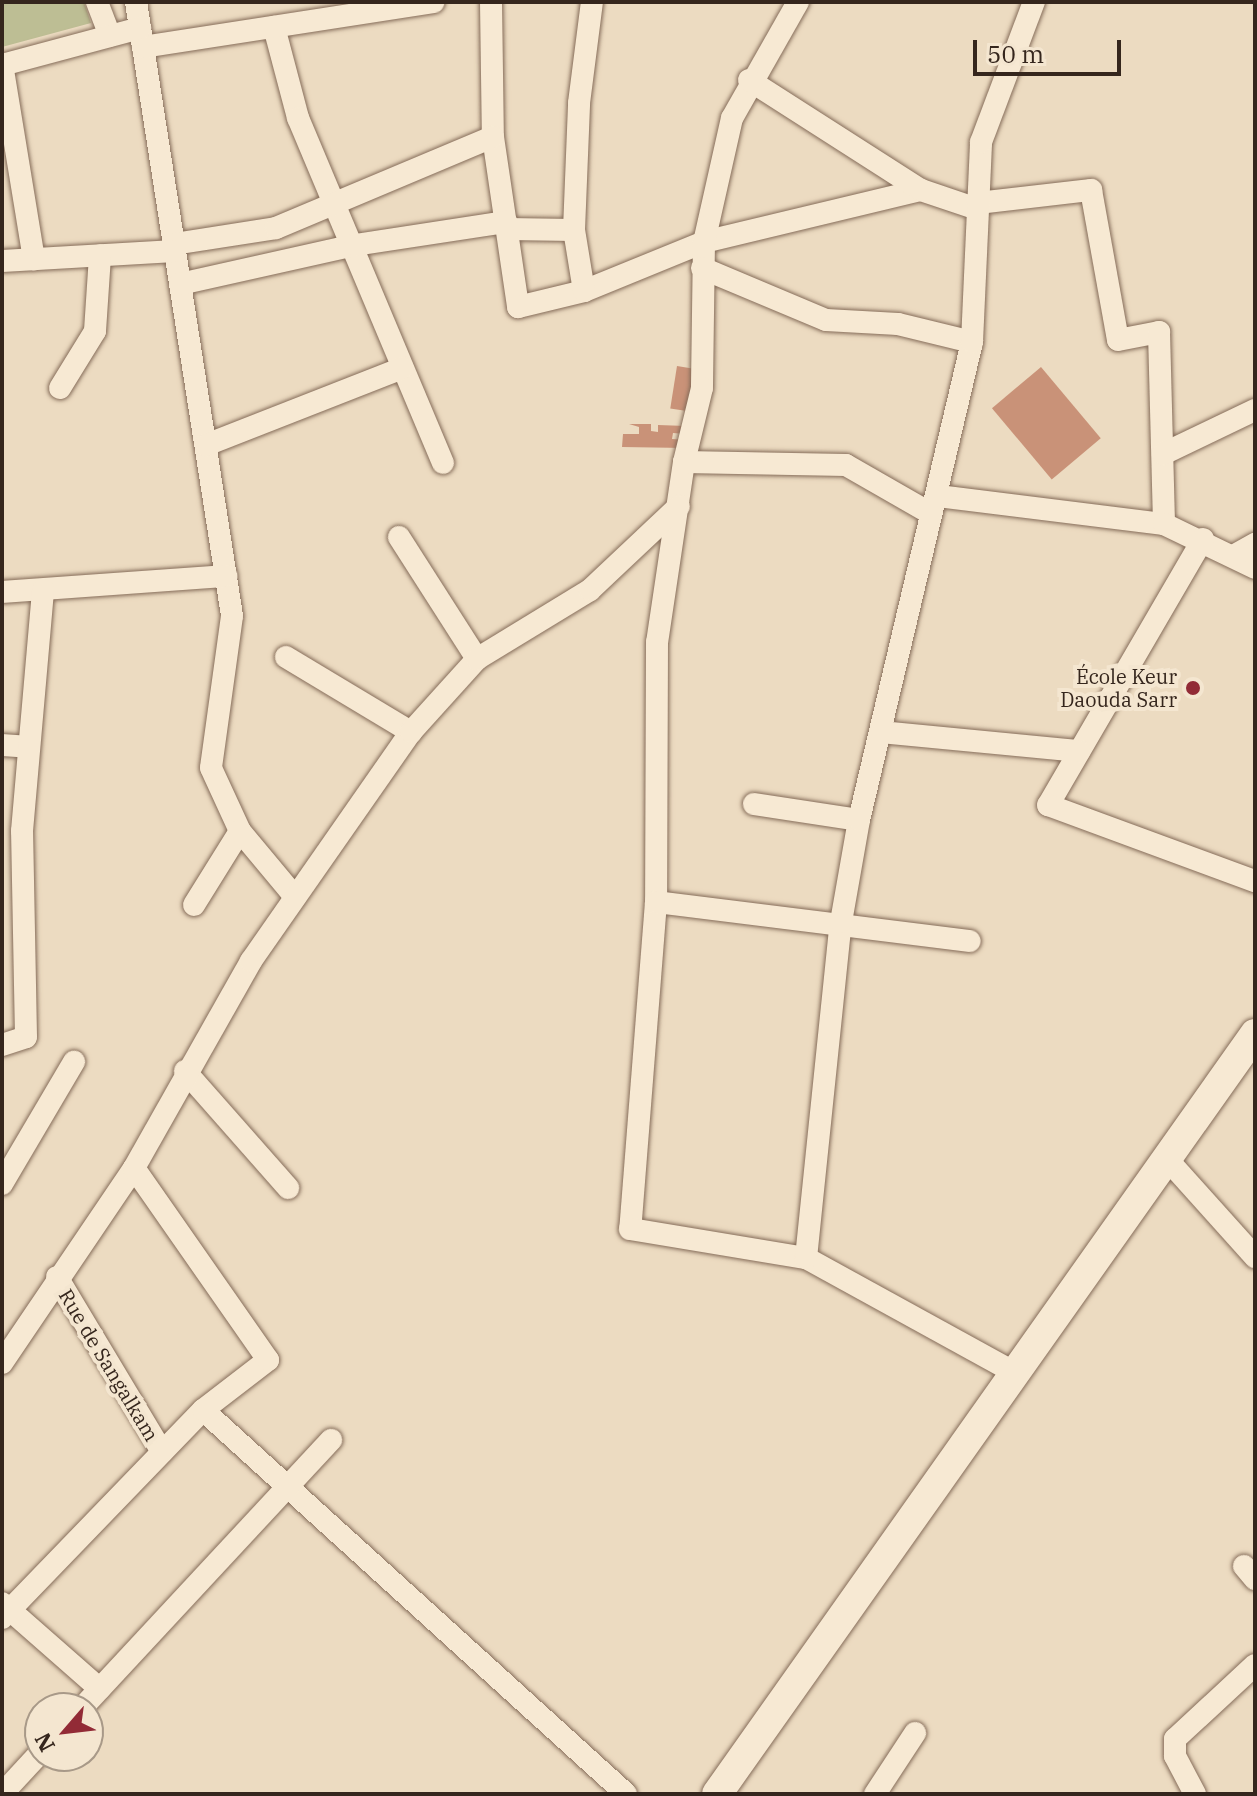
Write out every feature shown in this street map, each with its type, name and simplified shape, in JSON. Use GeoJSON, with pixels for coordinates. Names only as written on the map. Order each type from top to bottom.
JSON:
{"type":"FeatureCollection","features":[{"type":"Feature","properties":{"kind":"street"},"geometry":{"type":"LineString","coordinates":[[97,2],[110,36]]}},
{"type":"Feature","properties":{"kind":"street"},"geometry":{"type":"LineString","coordinates":[[136,2],[232,616],[211,768],[240,831],[295,897]]}},
{"type":"Feature","properties":{"kind":"street"},"geometry":{"type":"LineString","coordinates":[[34,259],[2,64],[110,36],[142,38],[274,27],[434,2]]}},
{"type":"Feature","properties":{"kind":"street"},"geometry":{"type":"LineString","coordinates":[[491,2],[493,137],[518,307],[584,291],[704,242],[921,190]]}},
{"type":"Feature","properties":{"kind":"street"},"geometry":{"type":"LineString","coordinates":[[584,291],[574,230],[579,103],[592,2]]}},
{"type":"Feature","properties":{"kind":"street"},"geometry":{"type":"LineString","coordinates":[[798,2],[749,80],[732,118],[704,242],[702,388],[684,462],[657,642],[656,902],[630,1229],[806,1258],[1015,1373]]}},
{"type":"Feature","properties":{"kind":"street"},"geometry":{"type":"LineString","coordinates":[[806,1258],[841,922],[859,820],[972,342],[981,142],[1034,2]]}},
{"type":"Feature","properties":{"kind":"street"},"geometry":{"type":"LineString","coordinates":[[274,27],[298,118],[331,201],[355,245],[402,368],[443,463]]}},
{"type":"Feature","properties":{"kind":"street"},"geometry":{"type":"LineString","coordinates":[[749,80],[921,190],[978,206],[1091,190],[1118,340],[1159,332],[1164,524]]}},
{"type":"Feature","properties":{"kind":"street"},"geometry":{"type":"LineString","coordinates":[[2,261],[175,248],[276,228],[331,201],[493,137]]}},
{"type":"Feature","properties":{"kind":"street"},"geometry":{"type":"LineString","coordinates":[[180,284],[355,245],[506,225],[574,230]]}},
{"type":"Feature","properties":{"kind":"street"},"geometry":{"type":"LineString","coordinates":[[60,388],[95,331],[100,255]]}},
{"type":"Feature","properties":{"kind":"street"},"geometry":{"type":"LineString","coordinates":[[702,268],[826,320],[898,324],[972,342]]}},
{"type":"Feature","properties":{"kind":"street"},"geometry":{"type":"LineString","coordinates":[[206,445],[402,368]]}},
{"type":"Feature","properties":{"kind":"street"},"geometry":{"type":"LineString","coordinates":[[1163,454],[1255,410]]}},
{"type":"Feature","properties":{"kind":"street"},"geometry":{"type":"LineString","coordinates":[[684,462],[846,465],[933,504],[1164,524],[1203,539],[1255,568]]}},
{"type":"Feature","properties":{"kind":"street"},"geometry":{"type":"LineString","coordinates":[[2,1363],[57,1277],[134,1168],[185,1071],[295,897],[411,732],[477,659],[590,590],[679,506]]}},
{"type":"Feature","properties":{"kind":"street"},"geometry":{"type":"LineString","coordinates":[[399,537],[477,659]]}},
{"type":"Feature","properties":{"kind":"street"},"geometry":{"type":"LineString","coordinates":[[1203,539],[1048,805],[1255,881]]}},
{"type":"Feature","properties":{"kind":"street"},"geometry":{"type":"LineString","coordinates":[[1233,556],[1255,544]]}},
{"type":"Feature","properties":{"kind":"street"},"geometry":{"type":"LineString","coordinates":[[2,592],[226,576]]}},
{"type":"Feature","properties":{"kind":"street"},"geometry":{"type":"LineString","coordinates":[[2,1045],[26,1037],[21,993],[29,747],[43,590]]}},
{"type":"Feature","properties":{"kind":"street"},"geometry":{"type":"LineString","coordinates":[[286,657],[411,732]]}},
{"type":"Feature","properties":{"kind":"street"},"geometry":{"type":"LineString","coordinates":[[881,732],[1079,751]]}},
{"type":"Feature","properties":{"kind":"street"},"geometry":{"type":"LineString","coordinates":[[2,745],[29,747]]}},
{"type":"Feature","properties":{"kind":"street"},"geometry":{"type":"LineString","coordinates":[[754,804],[859,820]]}},
{"type":"Feature","properties":{"kind":"street"},"geometry":{"type":"LineString","coordinates":[[194,905],[240,831]]}},
{"type":"Feature","properties":{"kind":"street"},"geometry":{"type":"LineString","coordinates":[[656,902],[841,922],[970,941]]}},
{"type":"Feature","properties":{"kind":"street"},"geometry":{"type":"LineString","coordinates":[[2,976],[21,993]]}},
{"type":"Feature","properties":{"kind":"street"},"geometry":{"type":"LineString","coordinates":[[717,1794],[1255,1034]]}},
{"type":"Feature","properties":{"kind":"street"},"geometry":{"type":"LineString","coordinates":[[2,1184],[74,1062]]}},
{"type":"Feature","properties":{"kind":"street"},"geometry":{"type":"LineString","coordinates":[[185,1071],[288,1188]]}},
{"type":"Feature","properties":{"kind":"street"},"geometry":{"type":"LineString","coordinates":[[1167,1159],[1255,1257]]}},
{"type":"Feature","properties":{"kind":"street"},"geometry":{"type":"LineString","coordinates":[[100,1689],[5,1610],[203,1410],[268,1360],[134,1168]]}},
{"type":"Feature","properties":{"kind":"street","name":"Rue de Sangalkam"},"geometry":{"type":"LineString","coordinates":[[57,1277],[162,1452]]}},
{"type":"Feature","properties":{"kind":"street"},"geometry":{"type":"LineString","coordinates":[[203,1410],[626,1794]]}},
{"type":"Feature","properties":{"kind":"street"},"geometry":{"type":"LineString","coordinates":[[97,1692],[331,1440]]}},
{"type":"Feature","properties":{"kind":"street"},"geometry":{"type":"LineString","coordinates":[[1195,1794],[1175,1756],[1175,1739],[1255,1665]]}},
{"type":"Feature","properties":{"kind":"street"},"geometry":{"type":"LineString","coordinates":[[875,1794],[915,1733]]}},
{"type":"Feature","properties":{"kind":"street"},"geometry":{"type":"LineString","coordinates":[[2,1794],[24,1770]]}},
{"type":"Feature","properties":{"kind":"green space"},"geometry":{"type":"Polygon","coordinates":[[[2,2],[84,2],[91,23],[2,47],[2,2]]]}},
{"type":"Feature","properties":{"kind":"building"},"geometry":{"type":"Polygon","coordinates":[[[677,366],[697,369],[690,412],[670,408],[677,366]]]}},
{"type":"Feature","properties":{"kind":"building"},"geometry":{"type":"Polygon","coordinates":[[[1041,367],[1101,438],[1052,479],[992,408],[1041,367]]]}},
{"type":"Feature","properties":{"kind":"building"},"geometry":{"type":"Polygon","coordinates":[[[629,424],[651,424],[651,431],[658,432],[658,425],[686,426],[686,434],[673,433],[672,439],[686,440],[685,448],[622,447],[623,434],[639,434],[639,427],[629,424]]]}},
{"type":"Feature","properties":{"kind":"place","name":"École Keur Daouda Sarr"},"geometry":{"type":"Point","coordinates":[1193,688]}}]}
